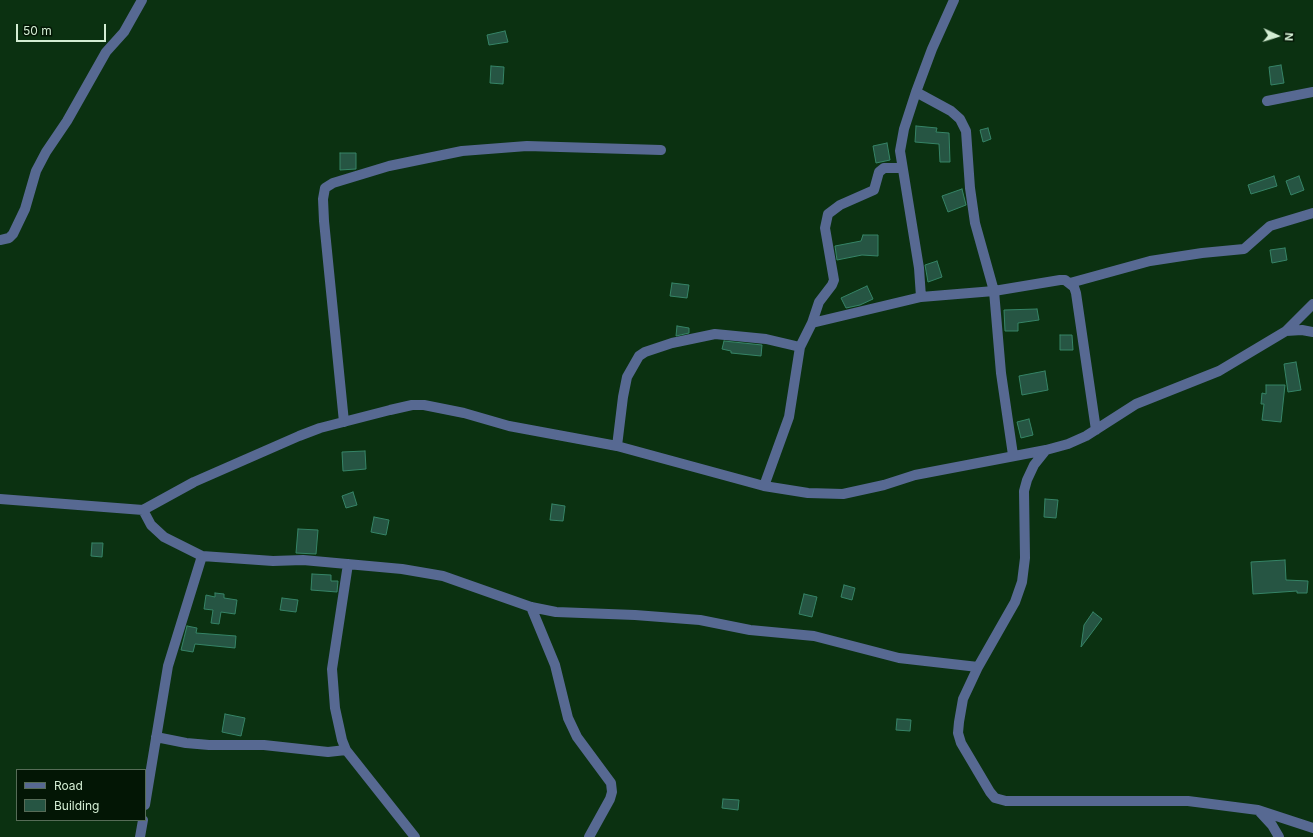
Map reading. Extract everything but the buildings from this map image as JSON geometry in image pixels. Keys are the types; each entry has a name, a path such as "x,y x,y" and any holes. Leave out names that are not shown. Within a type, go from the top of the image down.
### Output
{"street":[{"path":"0,240 9,238 13,234 24,209 36,171 46,152 67,121 106,52 124,32 142,0"},
{"path":"921,297 919,268 901,168 901,141 916,92 932,49 954,0"},
{"path":"916,92 951,111 960,118 966,131 970,188 975,223 994,291 1001,373 1013,456"},
{"path":"1267,101 1313,92"},
{"path":"344,422 325,228 323,199 326,188 333,183 390,166 462,151 527,146 661,150"},
{"path":"764,486 789,417 800,347 812,323 819,302 834,280 825,228 828,214 840,205 874,190 879,172 884,168 901,168"},
{"path":"812,323 921,297 994,291 1060,280 1070,283 1120,268 1150,261 1202,253 1244,250 1270,226 1313,213"},
{"path":"1070,283 1076,293 1096,430"},
{"path":"0,499 143,510 194,482 272,447 320,428 412,405 424,405 464,413 509,426 617,446 764,486 808,493 843,494 884,485 915,475 1046,450 1074,442 1096,430 1136,404 1219,370 1286,331 1313,304"},
{"path":"1286,331 1302,330 1313,332"},
{"path":"617,446 627,377 639,356 645,352 672,343 715,334 766,339 800,347"},
{"path":"1046,450 1034,465 1024,491 1025,558 1020,589 1015,602 978,667 963,699 958,733 960,743 995,798 1006,801 1188,801 1258,810 1313,828"},
{"path":"143,510 151,525 164,537 202,556 266,560 303,560 402,569 442,576 531,607 556,612 635,615 700,620 750,630 814,636 899,658 978,667"},
{"path":"146,799 168,666 202,556"},
{"path":"348,564 332,669 335,708 346,750 415,837"},
{"path":"531,607 555,665 568,718 574,731 611,783 612,792 610,799 589,837"},
{"path":"156,737 186,743 264,745 328,752 346,750"},
{"path":"1258,810 1272,825 1279,837"},
{"path":"140,837 142,821"}]}
